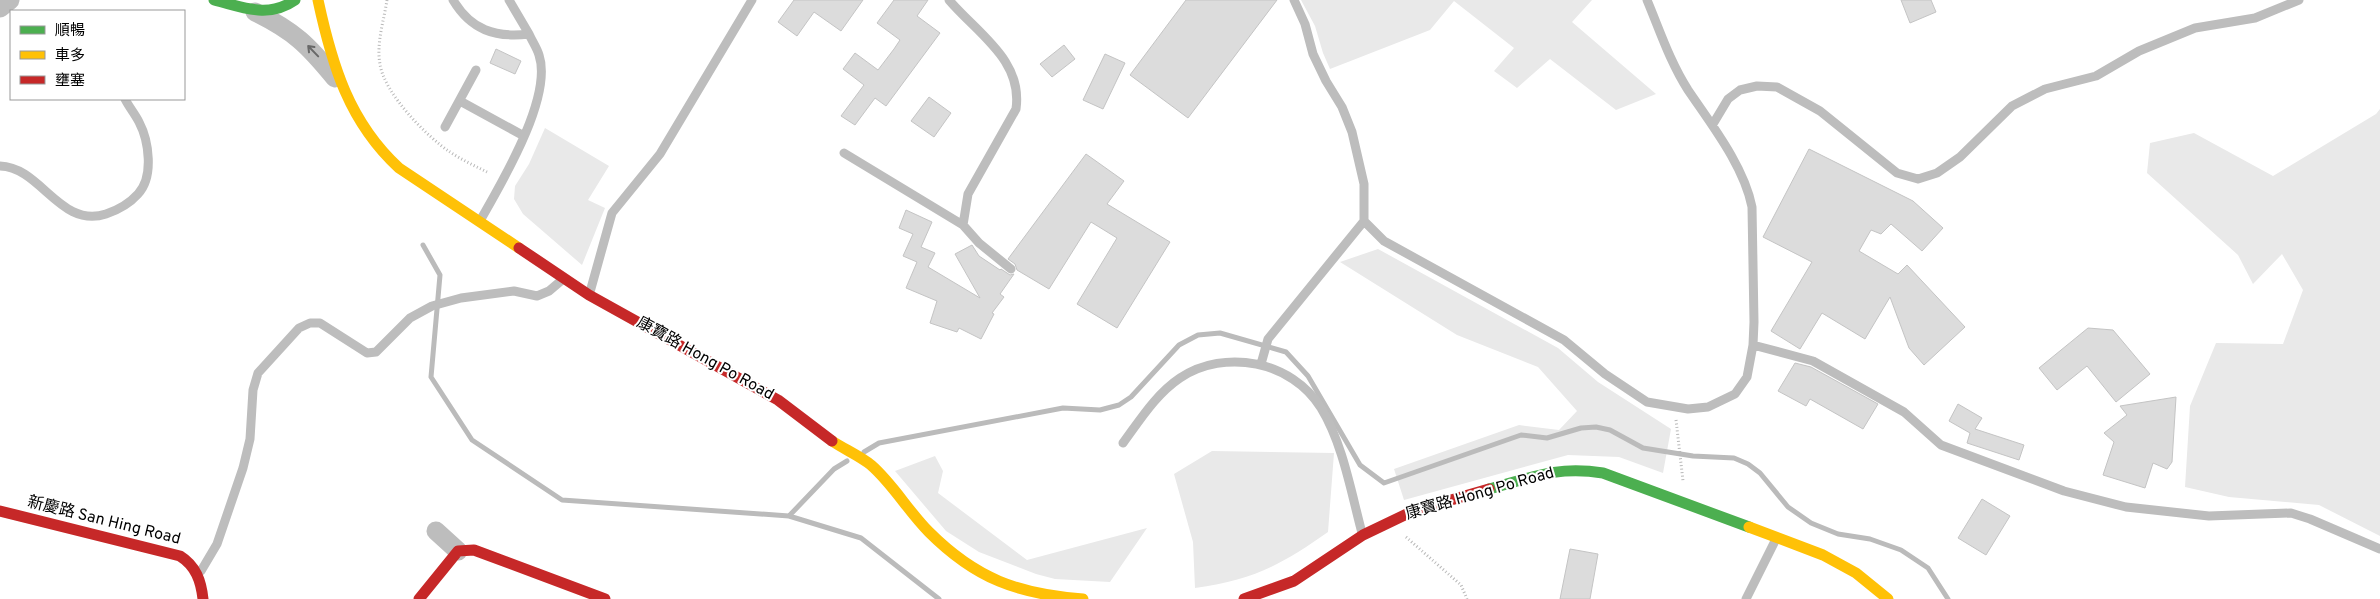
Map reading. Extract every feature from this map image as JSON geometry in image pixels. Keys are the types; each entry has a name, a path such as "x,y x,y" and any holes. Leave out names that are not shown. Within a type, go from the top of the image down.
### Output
{"street":[{"path":"0,8 9,0"},
{"path":"214,0 233,2 254,12 278,10 295,0"},
{"name":"康寶路 Hong Po Road","path":"318,0 344,89 363,131 384,157 589,295 778,400 827,438 871,464 929,532 970,567 1002,587 1046,596 1083,599"},
{"name":"康寶路 Hong Po Road","path":"254,12 285,27 303,42 344,89"},
{"name":"康寶路 Hong Po Road","path":"1244,599 1294,581 1363,535 1413,511 1534,475 1578,469 1612,476 1778,537 1838,563 1874,586 1888,599"},
{"name":"新慶路 San Hing Road","path":"0,512 172,553 191,563 202,586 203,599"},
{"path":"436,532 458,552"},
{"path":"420,599 458,552 474,550 605,599"}],"lane":[{"path":"453,0 468,20 487,31 507,37 529,34"},
{"path":"480,222 524,136 541,76 540,55 509,0"},
{"path":"589,295 612,213 660,154 752,0"},
{"path":"949,0 1008,63 1014,74 1018,98 1011,120 968,194 963,225"},
{"path":"1260,364 1268,339 1364,220 1364,184 1352,132 1342,107 1326,81 1314,54 1305,24 1294,0"},
{"path":"1364,220 1384,241 1564,340 1604,374 1647,402 1688,409 1708,408 1726,401 1735,394 1747,377 1753,345 1750,194 1713,124 1688,90 1671,60 1647,0"},
{"path":"1713,124 1728,99 1740,90 1757,86 1777,87 1820,111 1897,173 1918,179 1936,173 1960,157 2012,106 2045,89 2096,76 2139,51 2195,28 2255,18 2298,0"},
{"path":"445,127 476,70"},
{"path":"0,166 11,166 28,176 74,214 97,217 117,210 143,188 147,168 147,146 139,122 126,100"},
{"path":"460,101 524,136"},
{"path":"844,153 963,225 979,243 1011,269"},
{"path":"198,576 217,544 243,468 250,440 253,390 258,373 299,328 310,323 320,323 367,353 376,352 410,318 432,306 461,298 514,291 537,296 550,291 564,279"},
{"path":"1753,345 1813,360 1904,412 1941,445 2064,491 2126,507 2209,516 2291,513 2310,518 2380,549"},
{"path":"1123,443 1160,395 1181,377 1206,366 1233,361 1260,364 1278,370 1295,380 1320,407 1345,468 1363,535"},
{"path":"1746,599 1778,537"}],"path":[{"path":"387,0 379,57 382,72 388,86 420,126 444,147 487,172"},
{"path":"1676,415 1682,473"},
{"path":"1389,521 1461,586 1467,599"}],"shaded area":[{"path":"1301,0 1592,0 1572,22 1656,94 1616,110 1550,59 1517,88 1494,71 1514,48 1454,1 1430,30 1330,69 1315,26"},
{"path":"2380,109 2380,536 2319,505 2229,497 2185,487 2190,406 2216,343 2283,344 2303,290 2282,254 2253,284 2238,255 2147,173 2150,143 2194,133 2273,176 2376,114"},
{"path":"545,128 609,166 588,200 605,208 582,265 523,214 514,199 515,186 529,164"},
{"path":"1378,249 1558,348 1598,382 1671,429 1663,473 1619,457 1568,455 1404,500 1394,469 1519,425 1559,430 1577,411 1538,367 1457,335 1340,262"},
{"path":"1212,451 1334,453 1328,532 1296,554 1266,569 1234,581 1195,588 1193,542 1174,474"},
{"path":"935,456 943,471 938,493 1027,560 1147,528 1110,582 1055,579 1036,574 979,552 946,531 895,471"}],"building":[{"path":"794,0 863,0 841,31 814,12 797,36 778,22"},
{"path":"894,0 928,0 917,16 940,33 886,106 875,98 855,125 841,116 864,85 843,69 855,53 878,70 894,49 900,40 877,23"},
{"path":"1186,0 1277,0 1188,118 1130,75"},
{"path":"1901,0 1931,0 1936,12 1910,23"},
{"path":"1064,45 1075,59 1052,77 1040,64"},
{"path":"496,49 521,61 515,74 490,63"},
{"path":"1105,54 1125,63 1103,109 1083,100"},
{"path":"929,97 951,113 934,137 911,121"},
{"path":"1809,149 1913,201 1943,228 1922,251 1891,224 1881,234 1871,230 1859,251 1898,274 1907,265 1965,327 1924,365 1909,348 1890,297 1865,339 1822,313 1800,349 1771,331 1812,262 1763,237"},
{"path":"1086,154 1124,181 1107,204 1170,242 1117,328 1077,304 1117,238 1091,222 1049,289 1017,270 1015,264 1008,259"},
{"path":"906,210 932,222 921,247 935,253 928,267 980,298 955,254 972,245 979,256 1000,270 1010,275 1014,274 1000,294 1004,297 992,313 994,314 981,339 959,328 957,332 930,323 937,301 906,288 917,262 903,256 913,234 899,228"},
{"path":"2088,328 2113,330 2150,374 2116,402 2087,366 2057,390 2039,368"},
{"path":"1795,363 1811,367 1878,404 1863,429 1810,399 1806,406 1778,391"},
{"path":"2176,397 2172,462 2167,469 2153,463 2145,488 2103,475 2114,442 2104,433 2127,415 2120,406"},
{"path":"1958,404 1982,418 1975,429 2024,445 2019,460 1967,443 1970,433 1949,421"},
{"path":"1982,499 2010,516 1986,555 1958,538"},
{"path":"1570,549 1598,554 1590,599 1560,599"}],"waterway":[{"path":"423,245 440,275 431,377 472,440 562,500 789,516 834,469 847,461"},
{"path":"864,452 879,443 1063,408 1100,410 1119,405 1131,397 1179,345 1198,335 1220,333 1286,352 1308,376 1360,465 1384,483 1521,435 1547,438 1581,428 1596,427 1610,430 1643,448 1693,456 1734,458 1748,464 1760,473 1788,507 1811,523 1838,534 1870,539 1901,550 1928,568 1948,599"},
{"path":"789,516 861,538 939,599"}],"traffic: fast":[{"path":"214,0 255,10 275,9 295,0"},
{"path":"1489,489 1558,472 1587,471 1603,473 1749,527"}],"traffic: slow":[{"path":"318,0 323,24 345,91 355,112 382,150 399,168 519,248"},
{"path":"832,441 879,472 929,532 946,548 981,573 1018,588 1060,597 1083,599"},
{"path":"1749,527 1823,555 1856,573 1888,599"}],"traffic: jam":[{"path":"519,248 589,295 778,400 832,441"},
{"path":"1244,599 1294,581 1363,535 1413,511 1489,489"},
{"path":"0,511 180,556 190,564 197,574 203,599"},
{"path":"419,599 458,551 474,550 605,599"}]}
